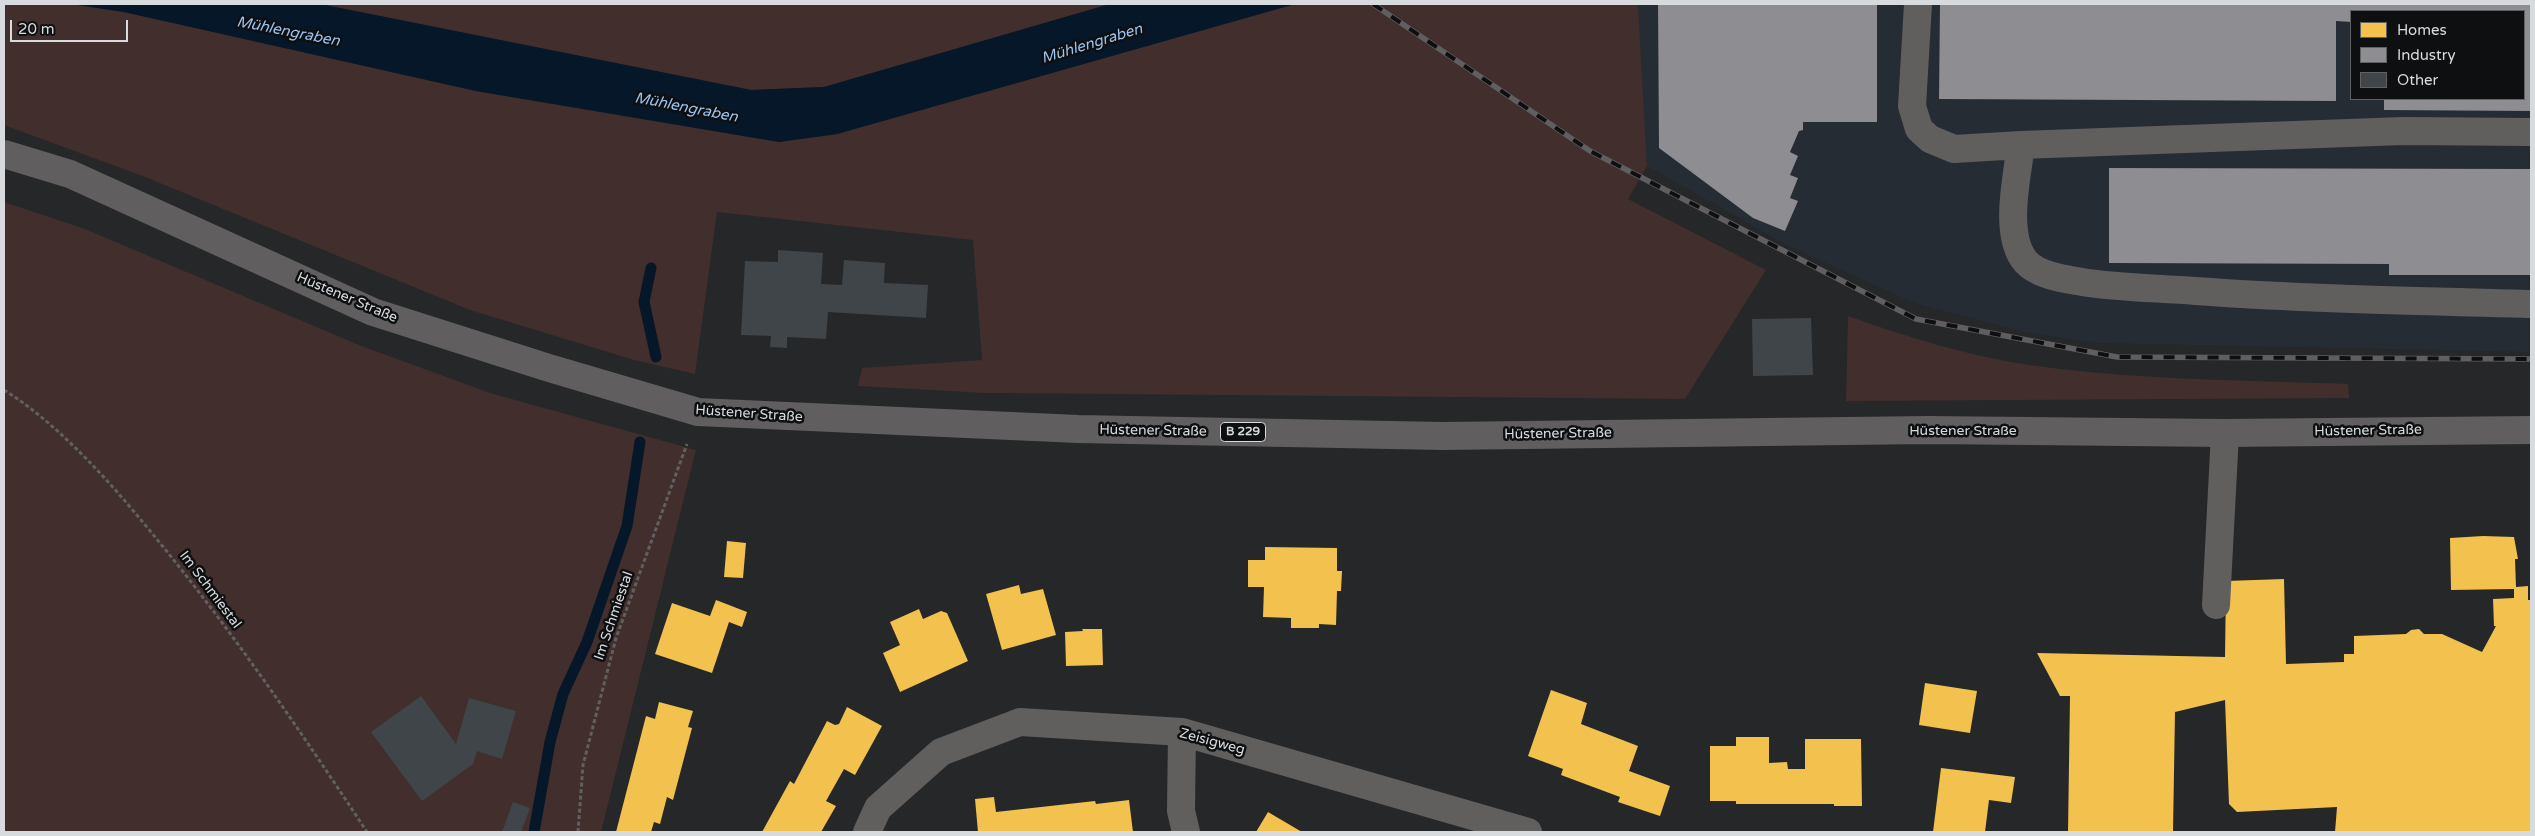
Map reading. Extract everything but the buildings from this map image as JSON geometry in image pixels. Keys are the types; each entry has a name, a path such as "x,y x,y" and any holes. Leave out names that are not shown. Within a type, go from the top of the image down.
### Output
{"main road":[{"name":"Hüstener Straße","path":"4,154 70,174 373,312 549,368 698,412 1078,429 1433,436 1928,430 2225,433 2531,430"}],"street":[{"path":"1918,4 1912,106 1919,129 1930,140 1954,149 2403,131 2531,132"},
{"path":"2021,145 2015,196 2013,231 2015,242 2025,262 2050,275 2083,282 2245,294 2531,304"},
{"path":"2216,605 2225,433"},
{"name":"Zeisigweg","path":"867,832 878,808 941,752 1020,722 1182,732 1528,832"},
{"path":"1182,732 1181,811 1186,832"}],"path":[{"name":"Im Schmiestal","path":"4,390 26,404 114,486 200,592 304,736 367,832"},
{"name":"Im Schmiestal","path":"578,832 584,765 616,638 698,412"}],"shaded area":[{"path":"4,4 71,4 124,12 476,91 779,142 837,134 1295,4 1638,4 1647,166 1628,199 1766,270 1685,399 985,393 858,386 862,368 982,360 973,240 717,212 695,374 634,360 470,310 145,177 4,125"},
{"path":"320,4 1110,4 824,87 751,90"},
{"path":"1638,4 2531,4 2531,352 2098,343 2028,333 1914,303 1788,246 1647,166"},
{"path":"4,202 85,229 359,345 490,393 696,450 601,832 4,832"},
{"path":"1848,316 1938,345 1984,357 2030,365 2149,377 2348,384 2349,398 1846,401"}],"water":[{"name":"Mühlengraben","path":"71,4 320,4 751,90 824,87 1110,4 1295,4 837,134 779,142 476,91 124,12"}],"waterway":[{"path":"651,268 644,302 656,357"},
{"path":"534,832 550,742 563,694 587,642 627,526 640,442"}],"railway":[{"path":"1373,4 1590,151 1916,319 2117,357 2531,359"}]}
